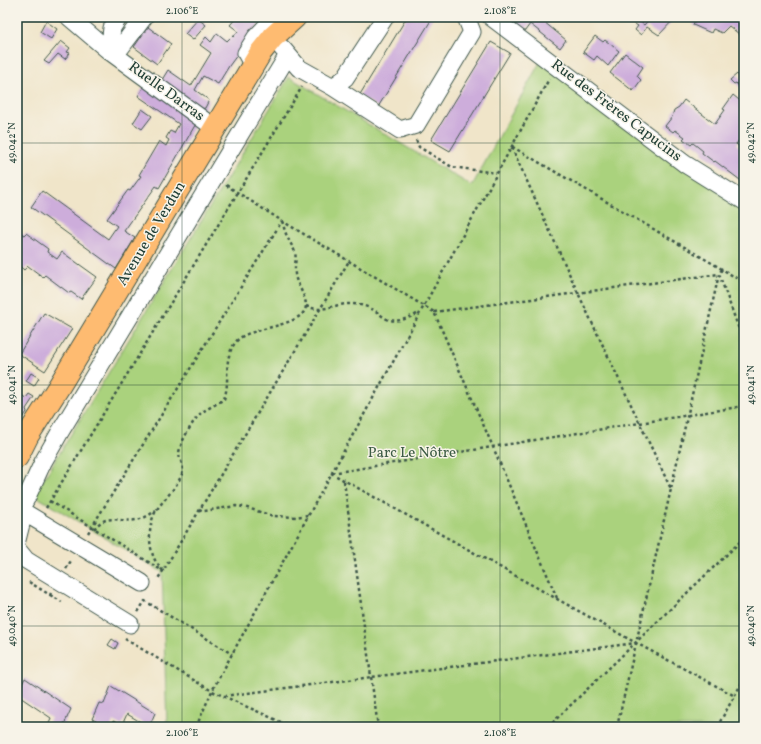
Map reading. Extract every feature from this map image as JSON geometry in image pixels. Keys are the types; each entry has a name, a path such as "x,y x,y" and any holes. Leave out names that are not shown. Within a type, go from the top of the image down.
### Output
{"main road":[{"name":"Avenue de Verdun","path":"17,457 28,435 216,129 274,27 295,17"}],"street":[{"name":"Ruelle Darras","path":"69,17 112,53 216,129"},
{"path":"112,53 112,28 119,17"},
{"path":"112,53 144,17"},
{"path":"333,87 345,78 385,17"},
{"path":"274,27 288,55 299,68 333,87 400,130 416,125 472,32 466,17"},
{"name":"Rue des Frères Capucins","path":"490,17 685,164 744,201"},
{"path":"17,540 25,512 26,499 43,462 288,55"},
{"path":"25,512 149,587"},
{"path":"17,550 26,560 130,624"}],"path":[{"path":"196,727 212,691 232,654 556,66"},
{"path":"25,512 50,501 310,74"},
{"path":"409,127 419,147 452,167 496,173"},
{"path":"511,146 744,282"},
{"path":"511,146 578,293 671,489"},
{"path":"214,176 282,221 434,312 557,598"},
{"path":"87,534 103,520 135,520 146,517 156,510 178,482 183,472 182,462 179,455 181,445 193,424 201,414 224,399 227,386 226,365 233,345 238,339 246,335 283,324 297,318 304,312 306,306 296,277 294,251 287,237 282,221"},
{"path":"93,528 282,221"},
{"path":"292,727 212,691 122,637 145,601 149,587 163,570 349,261"},
{"path":"617,727 719,274 722,269"},
{"path":"434,312 719,274"},
{"path":"719,274 744,343"},
{"path":"306,306 320,309 342,304 355,304 371,309 389,320 396,321 418,314"},
{"path":"331,473 744,406"},
{"path":"331,473 636,643 735,696"},
{"path":"344,480 378,727"},
{"path":"50,501 163,570"},
{"path":"200,509 204,511 236,506 273,516 296,517 309,514"},
{"path":"156,510 151,526 151,548 154,560 163,570"},
{"path":"548,727 744,538"},
{"path":"62,575 75,554"},
{"path":"25,579 50,595 54,588"},
{"path":"145,601 232,654"},
{"path":"224,696 636,643"},
{"path":"717,727 744,679"}],"green space":[{"name":"Parc Le Nôtre","path":"540,62 744,207 744,722 741,727 167,727 162,572 34,495 289,77 472,186"}],"building":[{"path":"237,17 245,17 244,18 246,20 249,17 265,17 229,66 218,84 203,76 195,90 209,100 205,108 197,110 160,83 168,70 191,86 211,53 200,45 206,37 211,42 217,33 227,41 232,36 233,37 238,31 230,25"},
{"path":"407,17 433,17 378,107 359,96"},
{"path":"519,17 538,17 566,40 560,48 530,24 522,35 511,27"},
{"path":"651,17 675,18 659,35 647,27 641,35 635,30 638,26 632,22 636,18 644,25"},
{"path":"696,17 724,17 728,19 729,17 734,17 741,21 744,17 744,38 729,26 722,33 713,29 711,33 693,25"},
{"path":"198,19 206,25 193,40 185,34"},
{"path":"46,21 57,29 51,39 40,32"},
{"path":"148,27 171,44 157,64 134,47"},
{"path":"595,36 603,42 605,40 619,51 608,66 597,56 594,60 583,52"},
{"path":"61,41 70,48 67,52 70,53 65,59 58,54 49,64 44,61"},
{"path":"491,42 510,53 450,151 431,140"},
{"path":"625,53 643,67 637,76 641,80 633,91 610,73"},
{"path":"737,74 744,82 744,92 736,83 734,84 730,80"},
{"path":"146,83 198,120 159,188 156,186 124,231 135,238 116,269 31,207 42,191 108,239 117,226 107,219 128,190 130,191 141,176 139,175 159,141 166,146 169,140 166,138 170,131 174,133 179,124 138,96"},
{"path":"733,95 744,104 741,110 744,112 744,134 736,144 744,150 744,183 702,153 703,151 693,143 691,145 683,139 685,137 675,130 673,132 665,126 672,117 674,110 679,107 684,100 715,124"},
{"path":"142,109 152,116 142,129 133,123"},
{"path":"17,231 24,235 26,233 48,249 47,252 57,259 62,252 97,277 81,299 71,292 69,293 45,275 43,277 28,266 24,270 17,264"},
{"path":"44,313 72,329 45,371 19,354"},
{"path":"31,373 39,378 34,386 26,381"},
{"path":"17,393 26,398 29,394 34,397 26,409 27,412 21,417 17,424"},
{"path":"112,639 118,643 115,649 108,645"},
{"path":"25,678 71,709 63,727 47,727 51,718 17,695"},
{"path":"111,686 155,713 149,727 127,714 122,725 113,721 111,727 94,727 96,721 92,719 99,703 104,704"}]}
